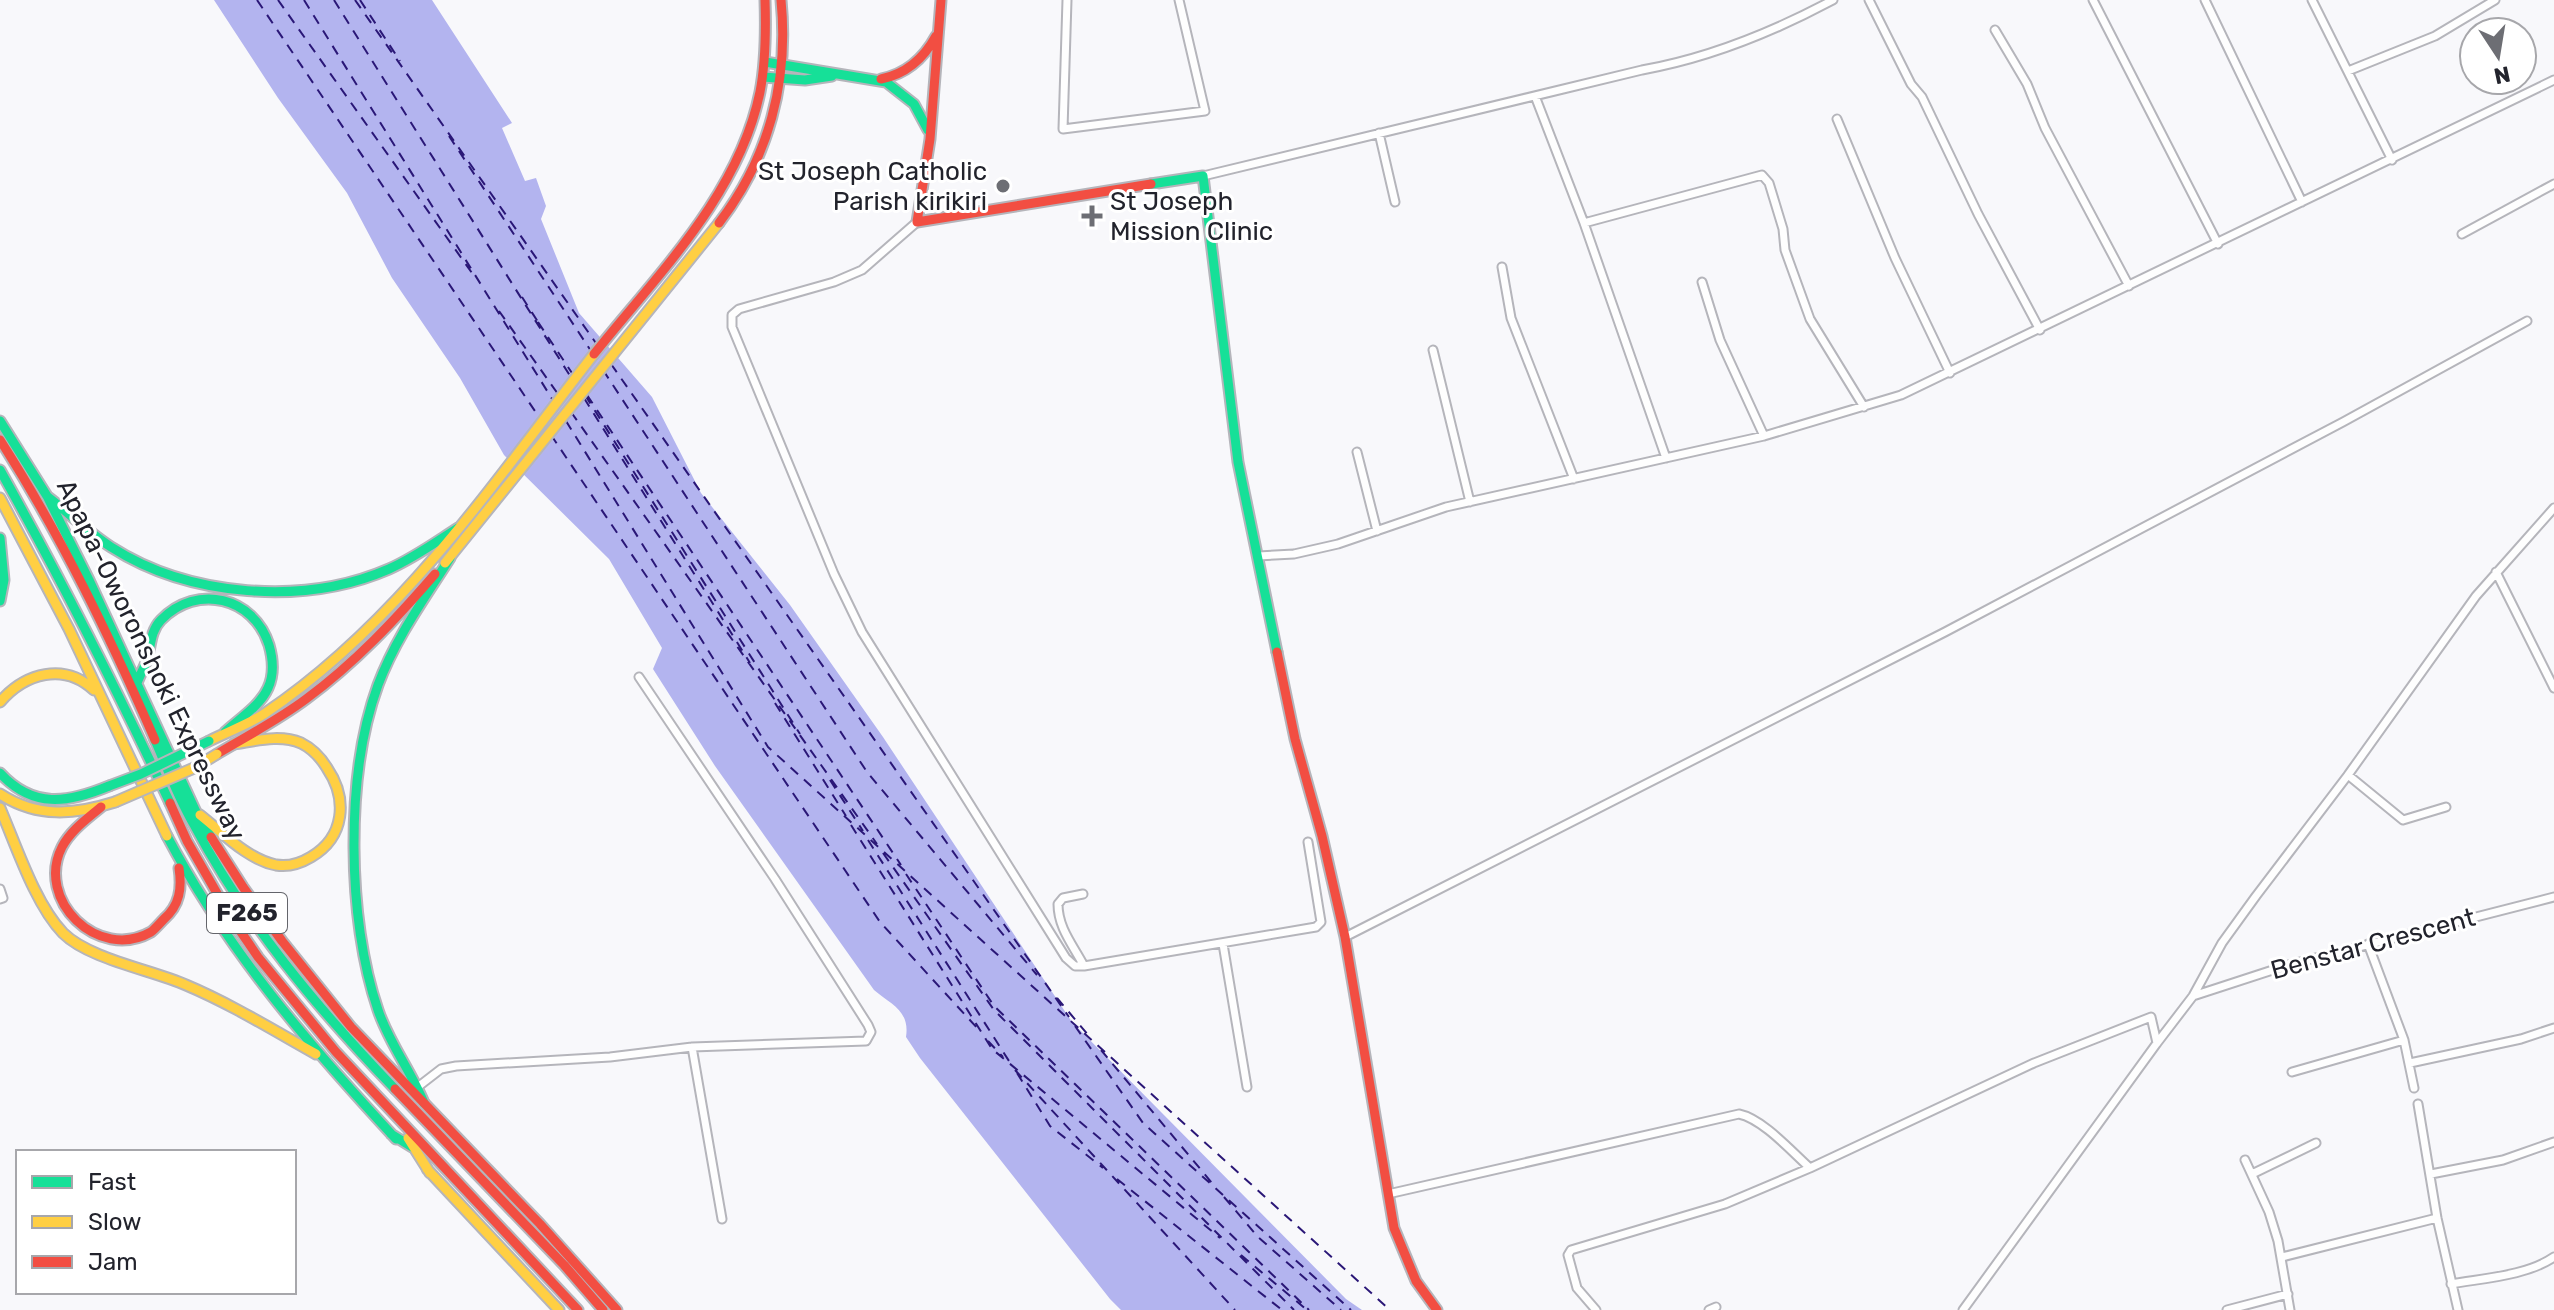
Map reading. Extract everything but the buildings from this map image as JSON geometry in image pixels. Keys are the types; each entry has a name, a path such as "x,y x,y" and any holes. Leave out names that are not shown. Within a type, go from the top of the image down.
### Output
{"main road":[{"path":"0,773 8,784 20,792 43,800 68,800 141,774 243,726 275,705 350,645 399,597 694,229 731,173 744,147 763,77 767,34 765,0"},
{"path":"0,794 19,806 49,813 84,812 194,768 286,713 348,663 396,618 476,527 738,198 755,167 769,131 782,64 784,36 781,0"},
{"path":"941,0 925,186 917,222 1203,176 1238,462 1295,739 1322,836 1345,937 1394,1228 1416,1281 1437,1310"},
{"path":"876,80 897,74 917,61 938,33"},
{"path":"765,62 807,67 892,85 914,104 930,136"},
{"path":"763,77 805,80 835,75"},
{"name":"Apapa-Oworonshoki Expressway","path":"0,421 47,496 104,610 196,812 243,887 303,969 378,1058 540,1224 617,1310"},
{"name":"Apapa-Oworonshoki Expressway","path":"0,440 34,495 103,628 197,833 253,923 340,1032 564,1265 603,1310"},
{"name":"Apapa-Oworonshoki Expressway","path":"0,470 27,516 125,707 187,841 230,916 258,957 312,1026 578,1310"},
{"path":"47,496 112,548 158,571 200,582 256,589 305,590 355,581 401,563 461,523"},
{"path":"0,498 51,591 177,858 232,945 318,1055 559,1310"},
{"path":"0,538 4,580 0,601"},
{"path":"425,1105 419,1086 393,1046 379,1016 368,979 356,904 354,840 359,762 379,684 410,621 450,558"},
{"path":"137,683 148,657 153,631 173,611 186,602 205,599 223,599 240,606 253,614 264,628 273,662 271,679 264,696 225,732"},
{"path":"0,702 14,685 41,674 54,673 88,683 101,699"},
{"path":"196,812 260,860 279,866 295,864 314,856 330,842 339,825 343,806 339,787 320,758 301,744 282,739 234,744"},
{"path":"101,807 81,824 59,854 56,870 60,901 78,925 95,935 115,941 150,932 163,922 179,898 182,883 177,858"},
{"path":"0,808 42,903 56,925 73,942 219,1000 318,1055"},
{"path":"399,1121 430,1173"},
{"path":"391,1134 436,1159"}],"street":[{"path":"1067,0 1063,129 1205,111 1179,0"},
{"path":"1203,176 1680,63 1799,18 1833,0"},
{"path":"1869,0 1911,84 1922,97 1978,214 2040,330"},
{"path":"2093,0 2218,244"},
{"path":"2205,0 2302,202"},
{"path":"2312,0 2392,160"},
{"path":"2348,71 2435,36 2495,0"},
{"path":"1995,30 2027,84 2045,128 2129,286"},
{"path":"1258,556 1294,554 1338,544 1446,507 1764,436 1901,395 2554,80"},
{"path":"1535,96 1584,223 1666,458"},
{"path":"1837,119 1895,258 1950,373"},
{"path":"1379,133 1395,202"},
{"path":"1584,223 1762,175 1769,183 1783,229 1785,250 1810,319 1864,407"},
{"path":"2462,234 2554,184"},
{"path":"917,222 862,270 834,282 739,309 732,315 732,327 834,574 862,632 1066,958 1075,966 1084,966 1316,927 1321,922 1308,842"},
{"path":"1502,267 1511,318 1574,479"},
{"path":"1702,282 1720,340 1764,436"},
{"path":"1345,937 1945,632 2527,321"},
{"path":"1433,350 1470,502"},
{"path":"1357,452 1377,531"},
{"path":"1963,1310 2193,996 2222,943 2348,775 2476,596 2554,508"},
{"path":"2496,572 2554,688"},
{"path":"419,1086 441,1069 456,1066 610,1057 692,1047 860,1043 866,1041 871,1032 775,879 639,677"},
{"path":"2348,775 2403,820 2446,807"},
{"path":"0,889 3,898 0,899"},
{"path":"1083,894 1063,898 1058,904 1058,913 1061,926 1084,966"},
{"name":"Benstar Crescent","path":"2193,996 2288,965 2554,897"},
{"path":"1223,944 1247,1087"},
{"path":"2368,944 2404,1040 2414,1088"},
{"path":"1596,1310 1577,1288 1568,1255 1571,1250 1725,1204 1810,1168 2034,1063 2151,1017 2157,1043"},
{"path":"2410,1063 2521,1039 2554,1028"},
{"path":"2292,1072 2404,1040"},
{"path":"692,1047 722,1219"},
{"path":"2418,1104 2437,1218 2458,1310"},
{"path":"1388,1194 1739,1114 1748,1115 1760,1123 1810,1168"},
{"path":"2431,1174 2503,1160 2554,1142"},
{"path":"2252,1174 2316,1143"},
{"path":"2245,1160 2269,1212 2282,1257 2290,1310"},
{"path":"2282,1257 2437,1218"},
{"path":"2451,1284 2532,1268 2554,1257"},
{"path":"2227,1310 2288,1294"}],"water":[{"path":"214,0 432,0 512,123 502,128 525,181 536,178 546,206 541,219 579,313 652,397 701,493 790,605 883,737 1072,1022 1346,1299 1362,1310 1121,1310 1110,1299 920,1058 906,1037 907,1028 902,1015 874,990 715,766 653,669 662,648 609,559 504,455 460,378 392,278 347,193 278,98"}],"ferry route":[{"path":"257,0 539,417"},
{"path":"278,0 472,273"},
{"path":"304,0 554,402"},
{"path":"334,0 572,379"},
{"path":"355,0 598,346"},
{"path":"360,0 400,61"},
{"path":"449,136 591,351"},
{"path":"522,297 538,322"},
{"path":"499,311 558,394"},
{"path":"538,322 574,376"},
{"path":"611,364 1069,1017"},
{"path":"603,370 867,772 1037,975"},
{"path":"585,395 800,734"},
{"path":"587,395 901,865"},
{"path":"584,398 750,663"},
{"path":"571,412 877,844"},
{"path":"566,421 768,747 1390,1310"},
{"path":"551,435 880,922 979,1030"},
{"path":"775,703 846,816"},
{"path":"830,780 863,831"},
{"path":"851,825 992,1049 1220,1238"},
{"path":"868,840 1009,1061"},
{"path":"883,853 994,1010 1294,1310"},
{"path":"906,874 994,1006 1309,1310"},
{"path":"1057,998 1089,1036"},
{"path":"1075,1026 1143,1123 1351,1310"},
{"path":"988,1041 1003,1057"},
{"path":"1101,1050 1212,1183"},
{"path":"1015,1070 1235,1310"},
{"path":"1017,1073 1050,1126 1103,1168"},
{"path":"1117,1179 1282,1310"},
{"path":"1224,1197 1258,1237 1341,1310"},
{"path":"1241,1255 1307,1310"}],"traffic: fast":[{"path":"765,62 886,82 914,104 928,130"},
{"path":"763,77 805,80 832,76"},
{"path":"1151,184 1203,176 1238,462 1277,652"},
{"path":"0,421 47,496 196,812 211,837"},
{"path":"0,470 88,635 170,803"},
{"path":"48,497 111,547 142,564 175,577 247,591 321,588 356,581 398,565 458,528"},
{"path":"0,538 4,580 0,601"},
{"path":"424,1103 383,1022 368,974 356,891 355,804 367,721 378,685 401,635 450,558"},
{"path":"137,683 155,629 175,608 207,599 238,606 262,629 269,645 272,672 268,688 260,701 225,732"},
{"path":"155,740 188,813 214,860 260,930 311,996 395,1089"},
{"path":"109,786 209,741"},
{"path":"0,773 25,793 52,799 79,796 109,786"},
{"path":"167,836 216,918 271,995 396,1139"},
{"path":"391,1134 412,1147"}],"traffic: slow":[{"path":"445,563 719,223"},
{"path":"209,741 264,714 313,678 402,594 482,500 594,354"},
{"path":"0,498 69,629 167,836"},
{"path":"0,702 21,684 45,675 70,676 94,690"},
{"path":"200,815 245,851 265,862 281,865 311,857 331,839 337,828 340,817 338,792 327,768 312,750 285,739 234,744"},
{"path":"115,802 194,768 217,754"},
{"path":"0,794 28,807 56,812 85,810 115,802"},
{"path":"0,808 27,874 44,906 53,921 74,942 104,957 203,992 316,1054"},
{"path":"408,1138 430,1173"},
{"path":"427,1169 559,1310"}],"traffic: jam":[{"path":"594,354 693,232 734,165 760,92 765,46 765,0"},
{"path":"719,223 751,172 772,118 782,60 781,0"},
{"path":"941,0 930,139 917,222 1151,184"},
{"path":"881,79 913,64 936,36"},
{"path":"0,440 44,512 84,587 155,740"},
{"path":"217,754 284,714 341,671 435,574"},
{"path":"1277,652 1295,739 1322,836 1345,937 1394,1228 1416,1281 1437,1310"},
{"path":"170,803 187,841 230,916 258,957 336,1052 578,1310"},
{"path":"101,807 66,841 56,867 57,887 64,905 76,921 92,932 111,939 131,939 151,932 177,902 179,868"},
{"path":"211,837 282,941 351,1027 540,1224 617,1310"},
{"path":"395,1089 564,1265 603,1310"}],"place":[{"name":"St Joseph Catholic Parish kirikiri","path":"1003,186"},
{"name":"St Joseph Mission Clinic","path":"1092,216"}]}
